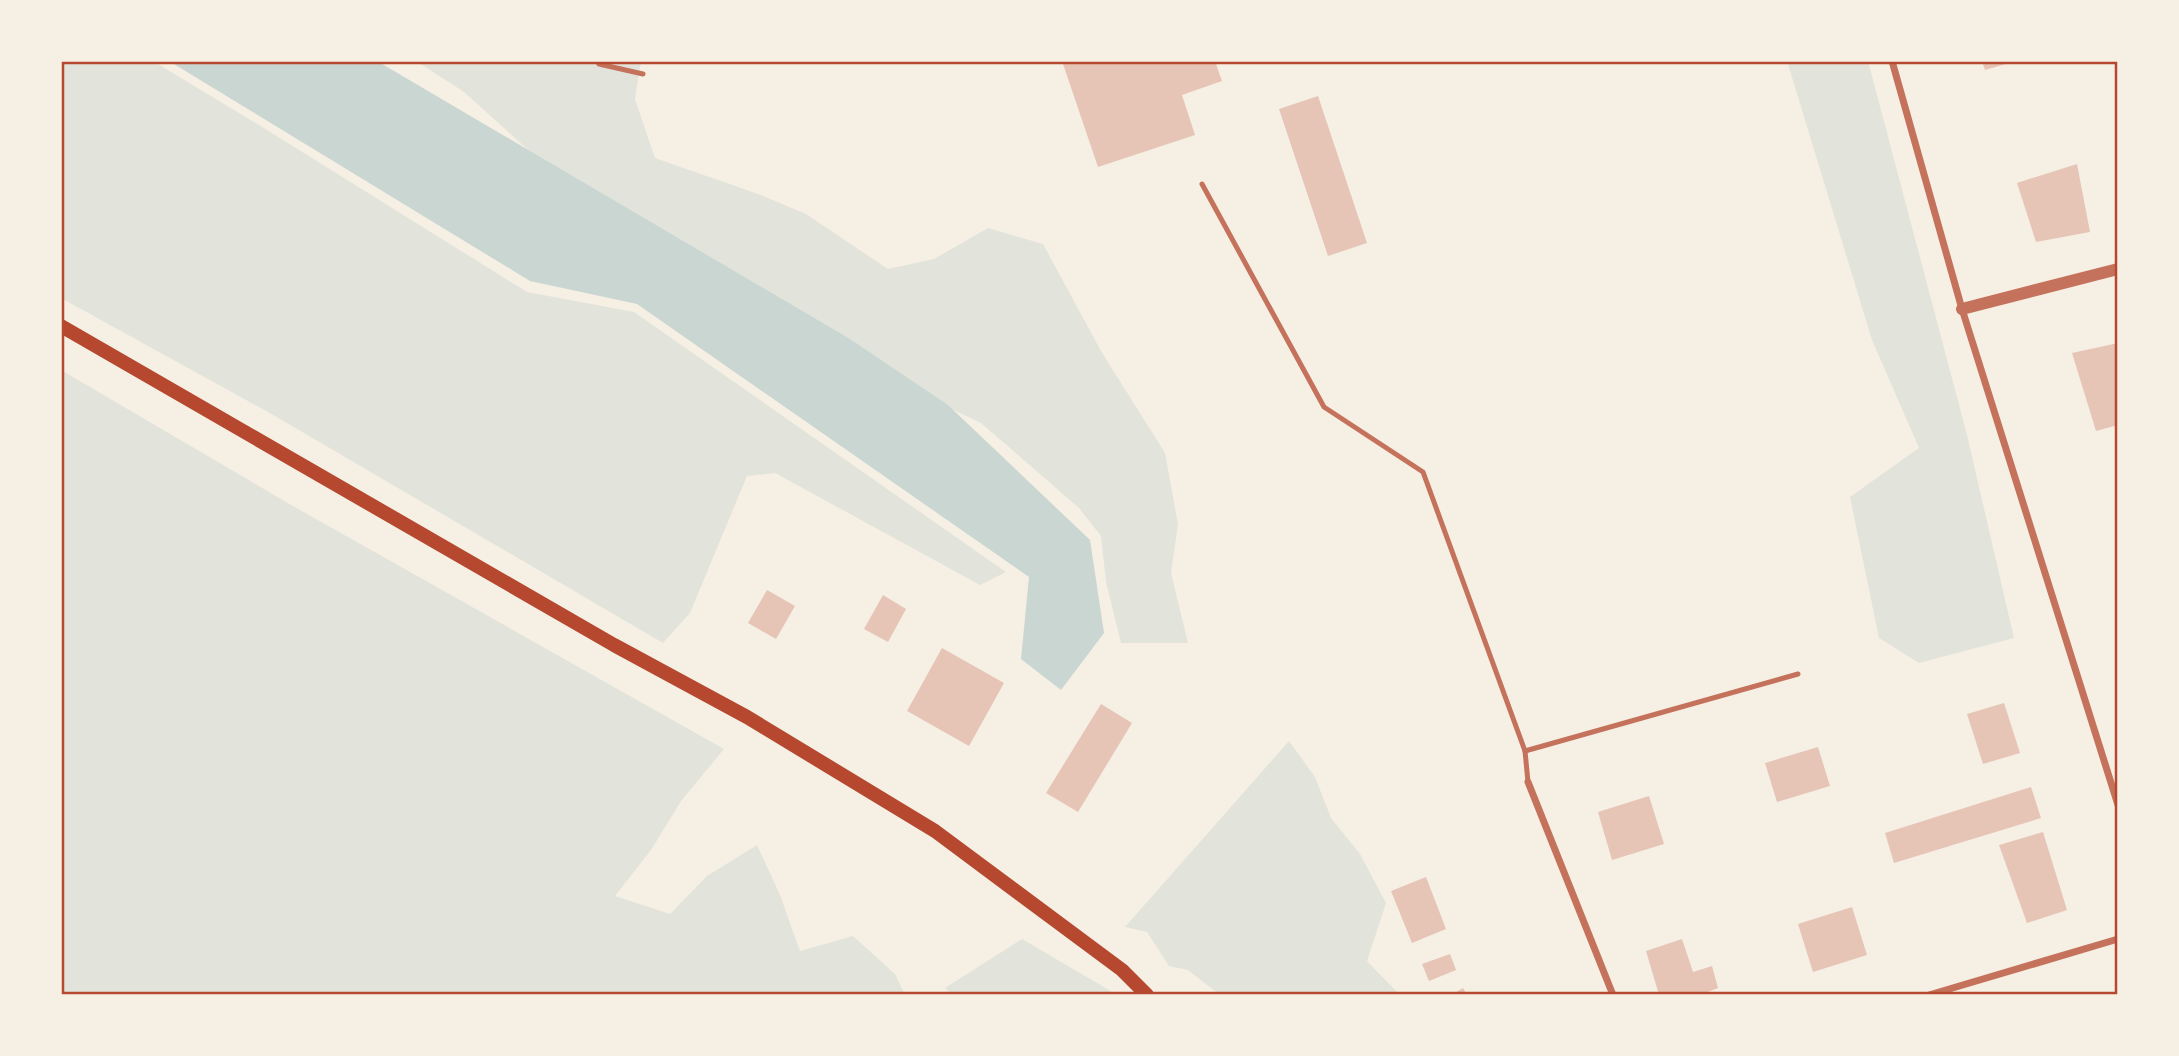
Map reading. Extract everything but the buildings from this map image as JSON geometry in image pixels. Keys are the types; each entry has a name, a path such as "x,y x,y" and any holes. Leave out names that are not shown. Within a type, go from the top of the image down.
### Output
{"main road":[{"path":"61,326 614,645 747,717 935,831 1122,970 1147,995"}],"street":[{"path":"1892,61 1962,309 2118,805"},
{"path":"1962,309 2118,269"},
{"path":"1528,782 1614,995"},
{"path":"1929,995 2118,939"}],"lane":[{"path":"597,61 599,64 643,74"},
{"path":"1202,184 1324,407 1423,472 1525,751 1528,782"},
{"path":"1525,751 1798,674"}],"shaded area":[{"path":"61,61 153,61 527,292 634,312 1006,572 980,585 775,473 747,476 690,613 663,643 268,412 61,298"},
{"path":"169,61 377,61 850,339 948,405 1090,540 1104,633 1061,690 1021,659 1029,577 637,304 530,281"},
{"path":"416,61 641,61 635,99 655,158 761,195 806,214 888,269 934,259 988,228 1043,244 1101,351 1165,453 1178,524 1171,573 1188,643 1121,643 1106,582 1101,536 1079,508 981,423 874,372 595,210 464,92"},
{"path":"1787,61 1868,61 1967,435 2014,638 1919,663 1879,638 1850,497 1919,448 1872,340"},
{"path":"61,370 293,506 724,749 681,801 651,850 615,896 670,914 707,876 757,845 780,895 800,951 853,936 895,974 905,995 61,995"},
{"path":"1289,741 1315,777 1331,818 1360,854 1386,903 1367,961 1400,995 1220,995 1188,970 1169,966 1147,932 1125,927"},
{"path":"1022,939 1115,995 952,995 945,988"}]}
